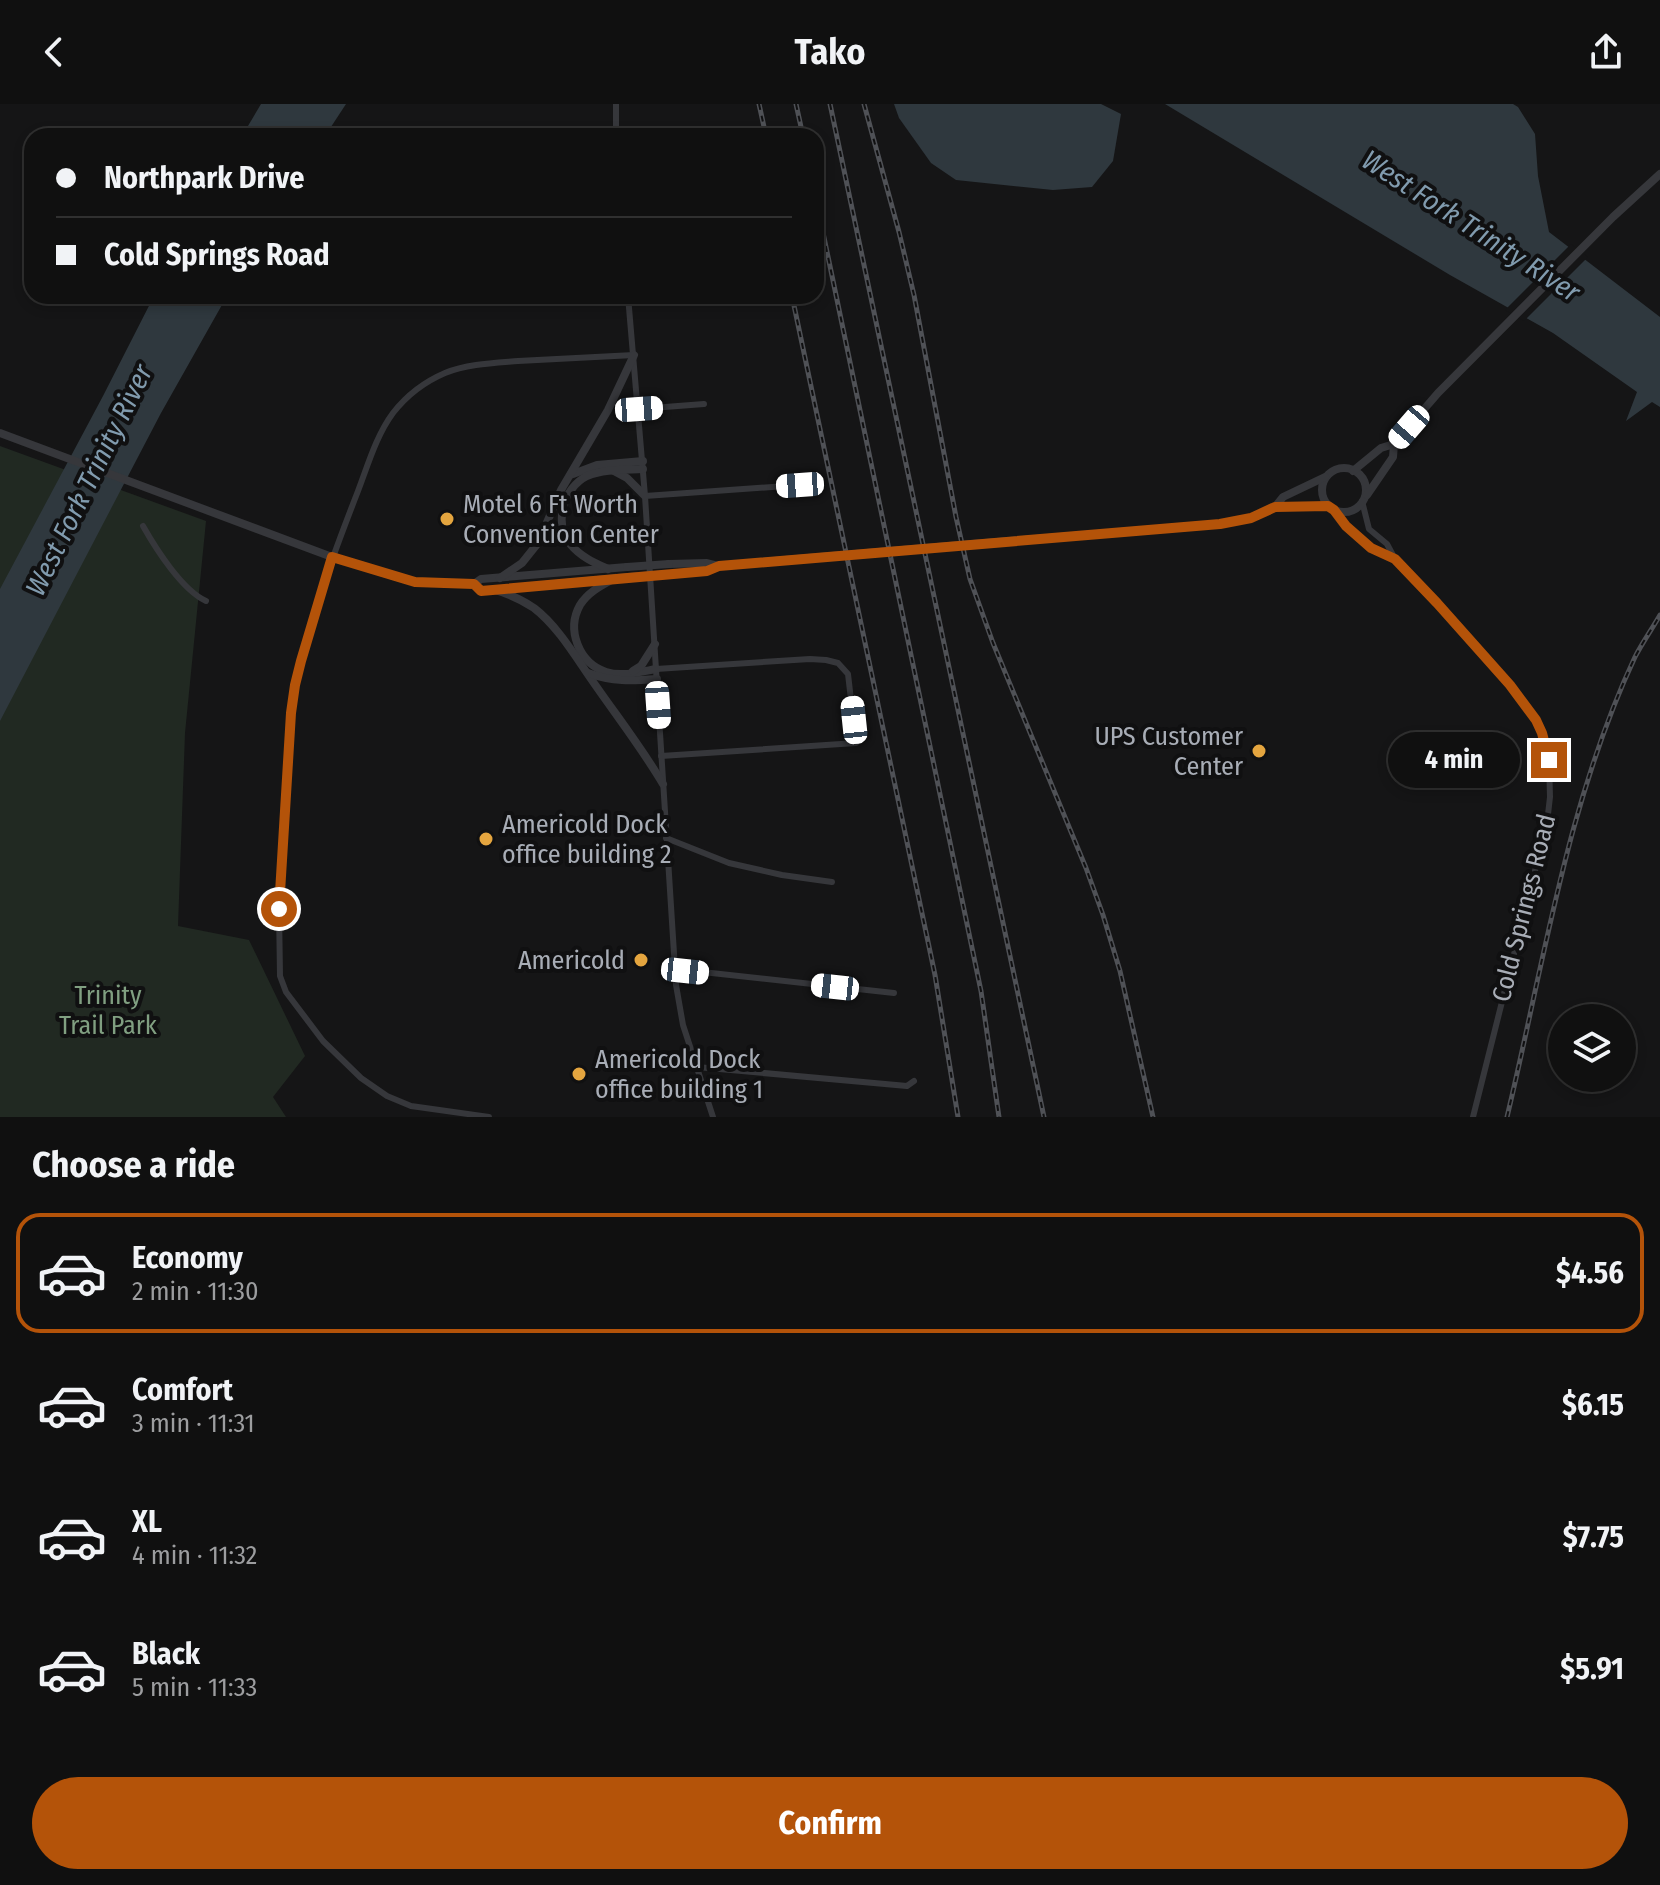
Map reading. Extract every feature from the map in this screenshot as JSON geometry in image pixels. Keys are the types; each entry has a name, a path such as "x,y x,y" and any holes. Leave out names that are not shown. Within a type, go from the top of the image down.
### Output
{"street":[{"path":"616,104 616,128"},
{"path":"1353,471 1381,448 1394,444 1452,378 1660,174"},
{"path":"629,304 643,465 675,969 681,1015 713,1117"},
{"path":"499,579 522,563 538,543 561,490 608,410 634,355"},
{"path":"489,1117 411,1106 387,1096 361,1078 323,1041 286,992 280,976 279,909 295,685 332,557 380,435 393,414 420,385 464,367 634,355"},
{"path":"639,409 704,404"},
{"path":"0,433 332,557 415,582 474,584 481,579 609,569 627,572 670,569 707,571 719,566 1220,524 1251,518 1275,507 1331,508 1348,512 1363,500 1393,457 1394,444"},
{"path":"571,474 597,465 643,465"},
{"path":"609,569 590,560 570,544 562,517 567,496 578,482 591,474 643,465"},
{"path":"1275,507 1283,497 1343,468 1362,477 1365,484 1363,500"},
{"path":"613,471 627,478 645,496 800,485"},
{"path":"1327,476 1322,493 1331,508"},
{"name":"Cold Springs Road","path":"1363,500 1369,529 1387,544 1395,559 1510,685 1536,720 1549,760 1547,823 1473,1117"},
{"name":"Cold Springs Road","path":"1331,508 1371,548 1395,559"},
{"path":"143,526 158,552 196,595 206,601"},
{"path":"627,572 592,592 580,605 575,620 578,647 596,667 616,674 656,674"},
{"path":"474,584 481,591 615,578"},
{"path":"495,590 517,598 546,619 645,753 663,784"},
{"path":"630,673 641,666 655,644"},
{"path":"587,673 622,682 656,674 810,659 838,663 848,674 856,743 661,756"},
{"path":"666,838 729,863 832,882"},
{"path":"675,969 894,993"},
{"path":"697,1067 907,1086 914,1081"}],"green space":[{"name":"Trinity Trail Park","path":"0,446 206,521 185,733 178,926 249,940 305,1056 273,1097 286,1117 0,1117"}],"water":[{"path":"261,104 346,104 330,128 247,128"},
{"path":"894,104 1101,104 1121,114 1113,161 1092,187 1053,190 956,180 931,163 899,118"},
{"name":"West Fork Trinity River","path":"1165,104 1513,104 1518,107 1535,134 1538,176 1549,232 1660,317 1660,407 1652,402 1626,421 1637,392 1553,333 1450,275"},
{"name":"West Fork Trinity River","path":"150,304 222,304 161,413 0,721 0,589"}],"pier":[{"path":"1571,244 1588,257 1524,321 1505,310"}],"railway":[{"path":"759,104 764,128"},
{"path":"796,104 801,128"},
{"path":"830,104 1044,1117"},
{"path":"864,104 914,295 970,579 1103,915 1120,971 1153,1117"},
{"path":"824,237 981,991 999,1117"},
{"path":"794,304 935,975 958,1117"},
{"path":"1507,1117 1574,826 1611,712 1635,657 1660,615"}],"place":[{"name":"Motel 6 Ft Worth Convention Center","path":"447,519"},
{"name":"UPS Customer Center","path":"1259,751"},
{"name":"Americold Dock office building 2","path":"486,839"},
{"name":"Americold","path":"641,960"},
{"name":"Americold Dock office building 1","path":"579,1074"}],"route":[{"path":"279,909 295,685 332,557 415,582 474,584 481,591 707,571 719,566 1220,524 1251,518 1275,507 1328,506 1371,548 1395,559 1510,685 1536,720 1549,760"}]}
